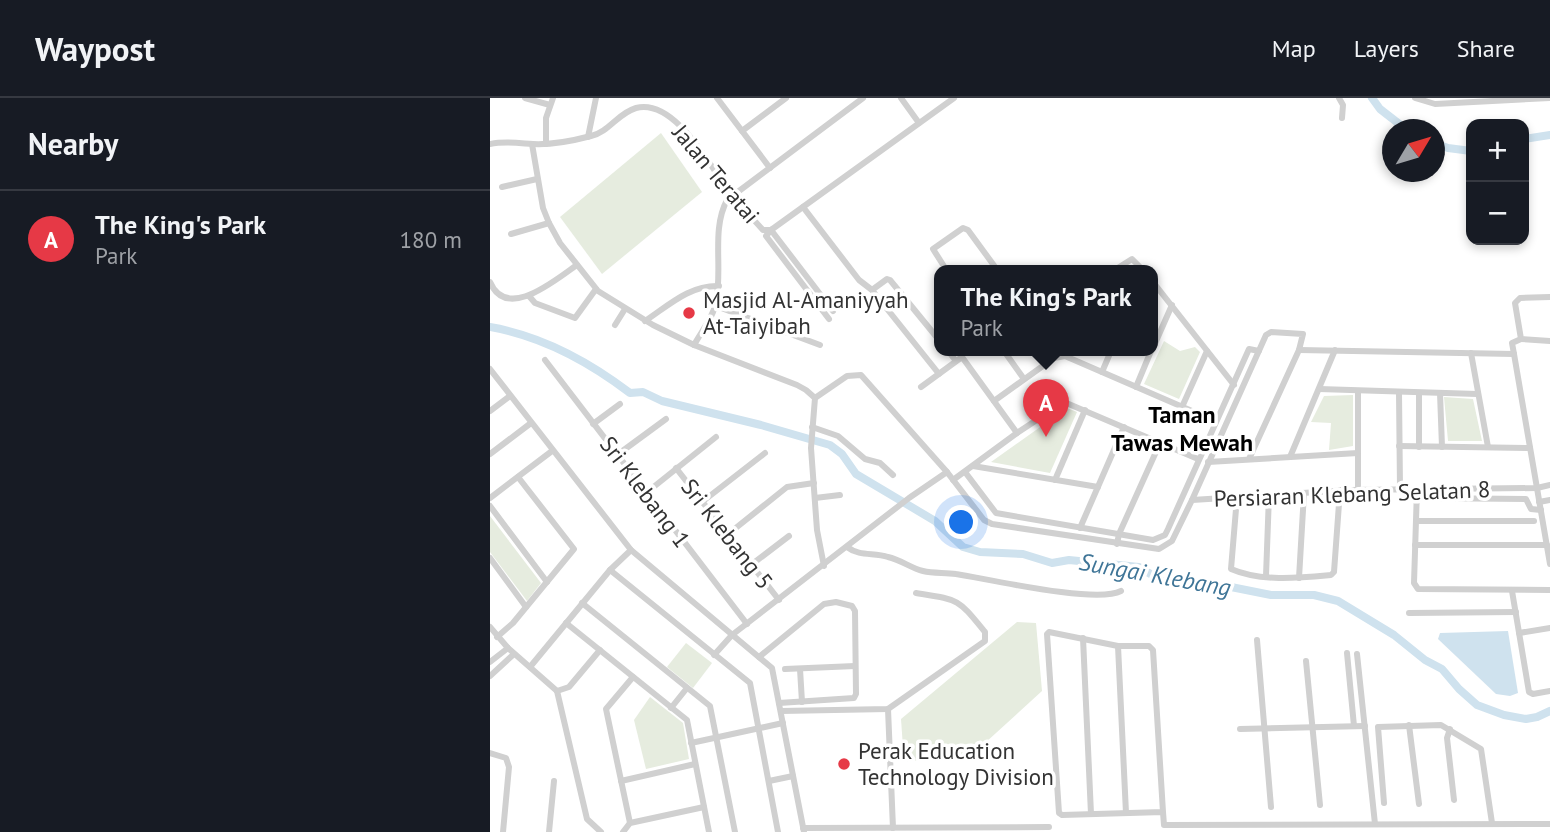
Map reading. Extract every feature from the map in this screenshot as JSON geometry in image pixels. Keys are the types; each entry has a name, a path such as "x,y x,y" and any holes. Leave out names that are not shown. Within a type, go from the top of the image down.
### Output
{"street":[{"path":"525,98 552,102 545,121 546,144"},
{"path":"588,137 596,98"},
{"path":"716,98 769,168"},
{"path":"741,131 786,98"},
{"path":"694,345 716,306 719,286 719,225 723,208 732,195 863,98"},
{"path":"901,98 919,122"},
{"name":"Jalan Teratai","path":"490,144 508,141 546,144 588,137 604,132 623,115 637,108 659,111 680,126 696,143 732,195 763,230 771,230 954,98"},
{"path":"1339,98 1343,105 1342,118"},
{"path":"1415,98 1435,104 1451,101 1549,98"},
{"path":"532,144 543,208 549,223 560,243 597,290 645,321 694,345 797,385 814,398 811,448 818,539 824,566"},
{"path":"502,187 537,179"},
{"path":"803,207 858,279 872,290 939,374"},
{"path":"511,234 549,223"},
{"path":"943,265 933,249 963,228 968,230 994,265"},
{"path":"830,319 766,236 771,230 834,311"},
{"path":"1122,265 1132,259 1138,265"},
{"path":"490,282 494,290 502,296 529,296 577,265"},
{"path":"872,290 887,279 890,280 934,334"},
{"path":"645,321 691,290 719,286"},
{"path":"1158,288 1240,391"},
{"path":"529,296 533,302 575,318 597,290"},
{"path":"580,325 580,319 597,290"},
{"path":"1521,340 1517,300 1550,298"},
{"path":"1158,336 1172,305"},
{"path":"716,306 820,345"},
{"path":"615,325 625,309"},
{"path":"1192,500 1240,391 1270,332 1303,334 1299,350 1249,459"},
{"path":"1547,340 1521,340 1512,343 1550,564"},
{"path":"965,472 996,513 1153,540 1165,535 1250,349 1259,351"},
{"path":"1299,350 1514,354"},
{"path":"1290,457 1335,350"},
{"path":"1182,407 1207,351"},
{"path":"1471,353 1488,447"},
{"path":"955,356 994,401 1017,433"},
{"path":"1008,356 1024,379"},
{"path":"994,401 1050,356"},
{"path":"1065,356 1215,421"},
{"path":"1101,372 1109,356"},
{"path":"1136,387 1149,356"},
{"path":"921,387 959,359"},
{"name":"Sri Klebang 1","path":"545,360 747,624"},
{"path":"490,369 631,550 773,670 804,831 1049,827"},
{"name":"Persiaran Klebang Selatan 8","path":"814,398 847,376 861,375 947,472 981,516 992,524 1118,544 1163,548 1172,541 1192,500 1358,489 1537,488 1550,485"},
{"path":"1319,389 1477,394"},
{"path":"1358,391 1358,489"},
{"path":"1399,393 1400,489"},
{"path":"1419,393 1419,447"},
{"path":"1440,393 1442,447"},
{"path":"490,411 510,396"},
{"path":"953,480 1064,402 1198,459"},
{"path":"593,424 620,404"},
{"path":"1055,480 1085,410"},
{"path":"617,455 666,419"},
{"path":"490,454 531,423"},
{"path":"1080,528 1125,427"},
{"path":"812,430 838,436 866,459 880,463 893,475"},
{"path":"646,493 716,437"},
{"path":"1118,544 1119,534 1160,443"},
{"path":"1399,446 1530,448"},
{"path":"490,498 552,451"},
{"path":"702,502 765,453"},
{"path":"1209,462 1357,453"},
{"path":"973,466 1098,487"},
{"name":"Sri Klebang 5","path":"676,468 779,600"},
{"path":"714,655 732,635 909,498 947,472"},
{"path":"497,637 574,549 518,477"},
{"path":"727,534 787,487 814,483"},
{"path":"1417,489 1414,583 1418,589 1550,590"},
{"path":"1237,497 1231,569 1266,576 1299,578 1331,575 1334,572 1340,490"},
{"path":"1299,578 1304,493"},
{"path":"815,498 840,495"},
{"path":"1266,576 1269,495"},
{"path":"1417,498 1526,499 1532,510 1550,500"},
{"path":"490,506 547,582"},
{"path":"1416,521 1534,521"},
{"path":"751,565 789,536"},
{"path":"1415,545 1547,545"},
{"path":"847,547 861,554 888,556 925,572 953,573 999,583 1088,594 1109,596 1121,591"},
{"path":"530,667 610,570 631,550"},
{"path":"490,558 526,607"},
{"path":"610,570 750,683 778,832"},
{"path":"1512,591 1530,692 1533,694 1550,691"},
{"path":"781,711 888,709 985,641 985,632 955,599 916,593"},
{"path":"759,657 824,604 836,602 852,606 855,611 854,698 779,703"},
{"path":"582,603 710,706 735,832"},
{"path":"1409,612 1516,612"},
{"path":"566,623 687,720 709,832"},
{"path":"490,627 508,649 557,691 587,819 601,832"},
{"path":"1519,633 1550,628"},
{"path":"1163,812 1062,815 1058,810 1049,632 1118,646 1151,647 1165,826 1376,824 1407,828 1492,823 1550,824"},
{"path":"1083,638 1091,814"},
{"path":"1258,640 1271,807"},
{"path":"1118,646 1126,813"},
{"path":"490,662 508,649"},
{"path":"557,691 569,687 600,650"},
{"path":"1347,653 1354,726"},
{"path":"490,676 514,654"},
{"path":"1357,654 1376,824"},
{"path":"1306,661 1320,804"},
{"path":"785,669 855,666"},
{"path":"800,669 802,702"},
{"path":"630,823 606,709 634,677"},
{"path":"671,708 687,688"},
{"path":"888,709 893,828"},
{"path":"691,743 783,723"},
{"path":"1409,724 1419,804"},
{"path":"1384,803 1377,727 1440,724 1482,750 1492,823"},
{"path":"1240,729 1365,726"},
{"path":"1450,729 1447,738 1454,800"},
{"path":"490,753 506,758 509,766 503,832"},
{"path":"621,781 695,764"},
{"path":"769,781 793,776"},
{"path":"549,832 554,781"},
{"path":"623,832 630,823 704,807"}],"shaded area":[{"path":"661,133 702,192 602,274 560,217"},
{"path":"1164,341 1180,351 1195,347 1200,352 1179,399 1144,384"},
{"path":"1353,395 1353,446 1329,450 1331,423 1311,422 1324,396"},
{"path":"1444,397 1473,399 1482,441 1448,441"},
{"path":"1067,408 1077,412 1050,473 991,462"},
{"path":"490,516 541,583 527,601 490,552"},
{"path":"1017,622 1036,623 1042,691 974,753 904,762 901,719"},
{"path":"686,643 712,663 693,688 667,667"},
{"path":"650,697 683,723 689,759 646,769 634,720"}],"water":[{"path":"1508,631 1518,693 1510,696 1496,694 1438,639 1440,633"}],"waterway":[{"path":"1372,98 1393,119"},
{"path":"1529,138 1550,135"},
{"path":"1445,147 1466,150"},
{"name":"Sungai Klebang","path":"490,327 528,337 564,351 598,370 630,393 643,392 662,401 830,445 842,454 856,474 935,521 963,547 980,552 1023,554 1052,563 1069,560 1139,567 1162,581 1178,584 1231,587 1271,595 1314,595 1338,601 1394,635 1425,660 1442,669 1477,705 1504,715 1526,719 1550,711"}],"place":[{"name":"Masjid Al-Amaniyyah At-Taiyibah","path":"689,313"},
{"name":"The King's Park","path":"1046,437"},
{"name":"Perak Education Technology Division","path":"844,764"}],"district":[{"name":"Taman Tawas Mewah","path":"1182,429"}]}
